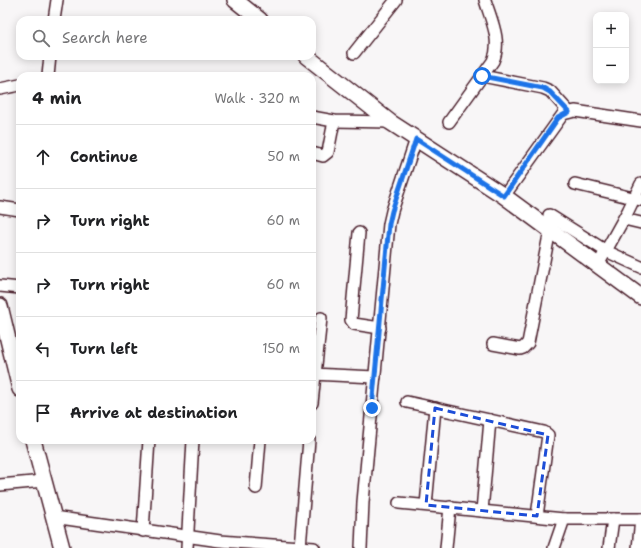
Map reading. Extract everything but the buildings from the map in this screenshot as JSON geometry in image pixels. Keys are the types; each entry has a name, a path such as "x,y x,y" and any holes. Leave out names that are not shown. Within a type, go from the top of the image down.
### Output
{"main road":[{"path":"235,0 255,16"},
{"path":"311,60 390,122 504,196 550,223 598,265 641,297"},
{"path":"0,306 16,368"},
{"path":"34,444 62,548"}],"street":[{"path":"55,16 57,0"},
{"path":"354,53 396,0"},
{"path":"449,122 482,76 497,52 498,42 485,0"},
{"path":"48,72 50,60"},
{"path":"482,76 543,88 550,92 569,112"},
{"path":"0,89 16,86"},
{"path":"504,196 558,118 569,112 641,121"},
{"path":"316,118 334,121 390,122"},
{"path":"316,154 323,156 328,152 334,121"},
{"path":"361,548 363,502 392,211 416,139"},
{"path":"575,184 638,200"},
{"path":"598,265 624,219 638,200 641,184"},
{"path":"0,207 16,209"},
{"path":"624,219 641,223"},
{"path":"493,344 520,349 523,348 528,342 550,223 641,267"},
{"path":"359,233 352,323 380,328"},
{"path":"0,286 16,288"},
{"path":"316,353 321,318"},
{"path":"316,374 375,377"},
{"path":"407,402 490,420 548,435 536,516"},
{"path":"426,505 435,408"},
{"path":"482,511 490,420"},
{"path":"143,531 148,444"},
{"path":"187,548 193,444"},
{"path":"256,488 260,444"},
{"path":"300,547 309,444"},
{"path":"0,485 44,481"},
{"path":"399,503 564,518 641,519 638,548"},
{"path":"446,548 450,508"},
{"path":"53,517 143,531 188,536 220,544 314,548"},
{"path":"554,548 564,518"},
{"path":"609,548 613,519"}],"highlighted area":[{"path":"435,408 548,435 537,516 426,505"}],"route":[{"path":"372,408 389,224 416,139 504,196 558,118 569,112 550,92 543,88 482,76"}]}
